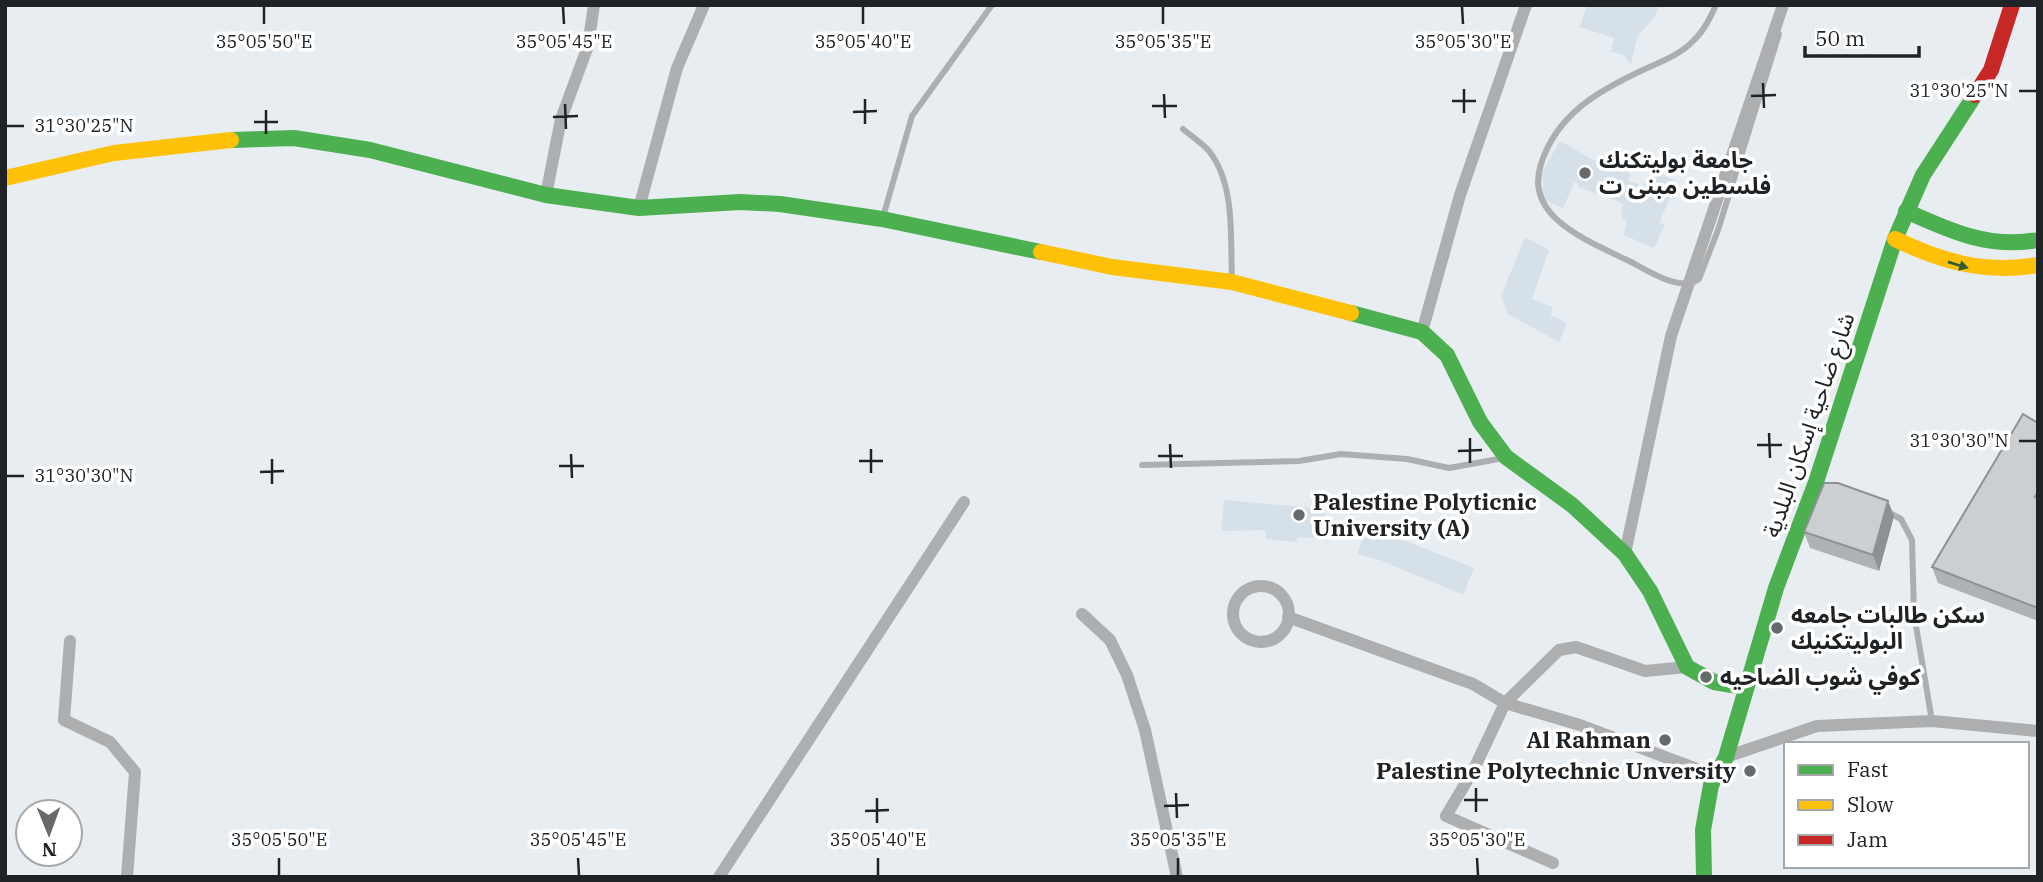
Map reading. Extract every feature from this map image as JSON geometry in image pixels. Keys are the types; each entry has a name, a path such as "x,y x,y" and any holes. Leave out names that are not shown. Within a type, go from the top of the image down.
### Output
{"street":[{"path":"546,195 561,118 588,46 594,5"},
{"path":"639,208 677,68 704,5"},
{"path":"1422,332 1460,195 1526,5"},
{"path":"1625,554 1671,336 1783,5"},
{"name":"شارع ضاحية إسكان البلدية","path":"1704,877 1702,845 1706,797 1713,775 1726,757 1744,687 1776,588 1822,485 1895,239 1923,175 1991,70 2012,5"},
{"path":"5,178 114,153 222,140 294,138 370,150 546,195 639,208 740,202 780,204 882,219 1112,267 1232,282 1422,332 1447,355 1480,422 1506,457 1572,505 1625,554 1650,591 1687,667 1706,679 1744,687"},
{"path":"1906,211 1973,240 2018,245 2038,240"},
{"path":"1895,239 1931,257 1971,269 2019,269 2038,265"},
{"path":"719,877 964,502"},
{"path":"1268,587 1283,598 1289,617 1275,638 1258,642 1249,640 1236,628 1233,611 1241,595 1249,589 1268,587"},
{"path":"1082,614 1110,640 1127,675 1146,730 1177,877"},
{"path":"1289,617 1474,684 1506,703 1580,725 1713,775"},
{"path":"70,641 64,720 110,742 135,772 127,877"},
{"path":"1553,863 1446,816 1474,769 1506,703 1559,650 1576,647 1645,671 1687,667"},
{"path":"1726,757 1816,726 1932,721 2038,730"}],"lane":[{"path":"882,219 912,116 992,5"},
{"path":"1716,5 1701,33 1681,51 1628,77 1574,110 1551,137 1536,178 1541,202 1563,225 1645,269 1671,281 1688,284 1699,279 1718,230 1788,5"},
{"path":"1183,129 1209,150 1221,172 1228,198 1232,282"},
{"path":"1142,465 1299,461 1341,454 1407,458 1449,468 1506,457"},
{"path":"1876,507 1894,514 1910,533 1914,614 1932,721"}],"shaded area":[{"path":"1587,5 1659,5 1655,16 1637,37 1631,65 1624,55 1611,52 1614,38 1580,27"},
{"path":"1560,141 1599,163 1602,158 1630,174 1629,181 1643,186 1654,170 1677,182 1659,223 1665,224 1654,248 1624,235 1627,221 1623,220 1621,211 1624,204 1579,187 1577,182 1574,183 1563,208 1539,198 1544,183 1539,177"},
{"path":"1525,237 1549,250 1532,299 1552,307 1551,315 1567,323 1559,342 1508,314 1501,296"},
{"path":"1224,500 1325,509 1325,539 1298,537 1296,542 1266,539 1265,530 1221,531"},
{"path":"1367,526 1474,568 1463,595 1380,560 1357,554"}],"building":[{"path":"2023,414 2038,423 2038,492 2035,497 2038,498 2038,608 1932,567"},
{"path":"1824,483 1838,483 1888,501 1873,555 1804,532"}],"traffic: fast":[{"path":"1704,877 1703,830 1711,785 1726,757 1776,588 1816,482 1895,239 1923,175 1975,95"},
{"path":"231,140 294,138 370,150 546,195 639,208 740,202 780,204 882,219 1041,252"},
{"path":"1906,211 1954,231 1986,240 2038,240"},
{"path":"1351,313 1422,332 1447,355 1480,422 1506,457 1572,505 1625,554 1650,591 1687,667 1714,682 1744,687"}],"traffic: slow":[{"path":"5,178 114,153 231,140"},
{"path":"1895,239 1930,254 1965,264 2000,268 2038,265"},
{"path":"1041,252 1112,267 1232,282 1351,313"}],"traffic: jam":[{"path":"1975,95 1991,70 2012,5"}],"place":[{"name":"جامعة بوليتكنك فلسطين مبنى ت","path":"1585,173"},
{"name":"Palestine Polyticnic University (A)","path":"1299,515"},
{"name":"سكن طالبات جامعه البوليتكنيك","path":"1777,628"},
{"name":"كوفي شوب الضاحيه","path":"1706,677"},
{"name":"Al Rahman","path":"1665,740"},
{"name":"Palestine Polytechnic Unversity","path":"1750,771"}]}
